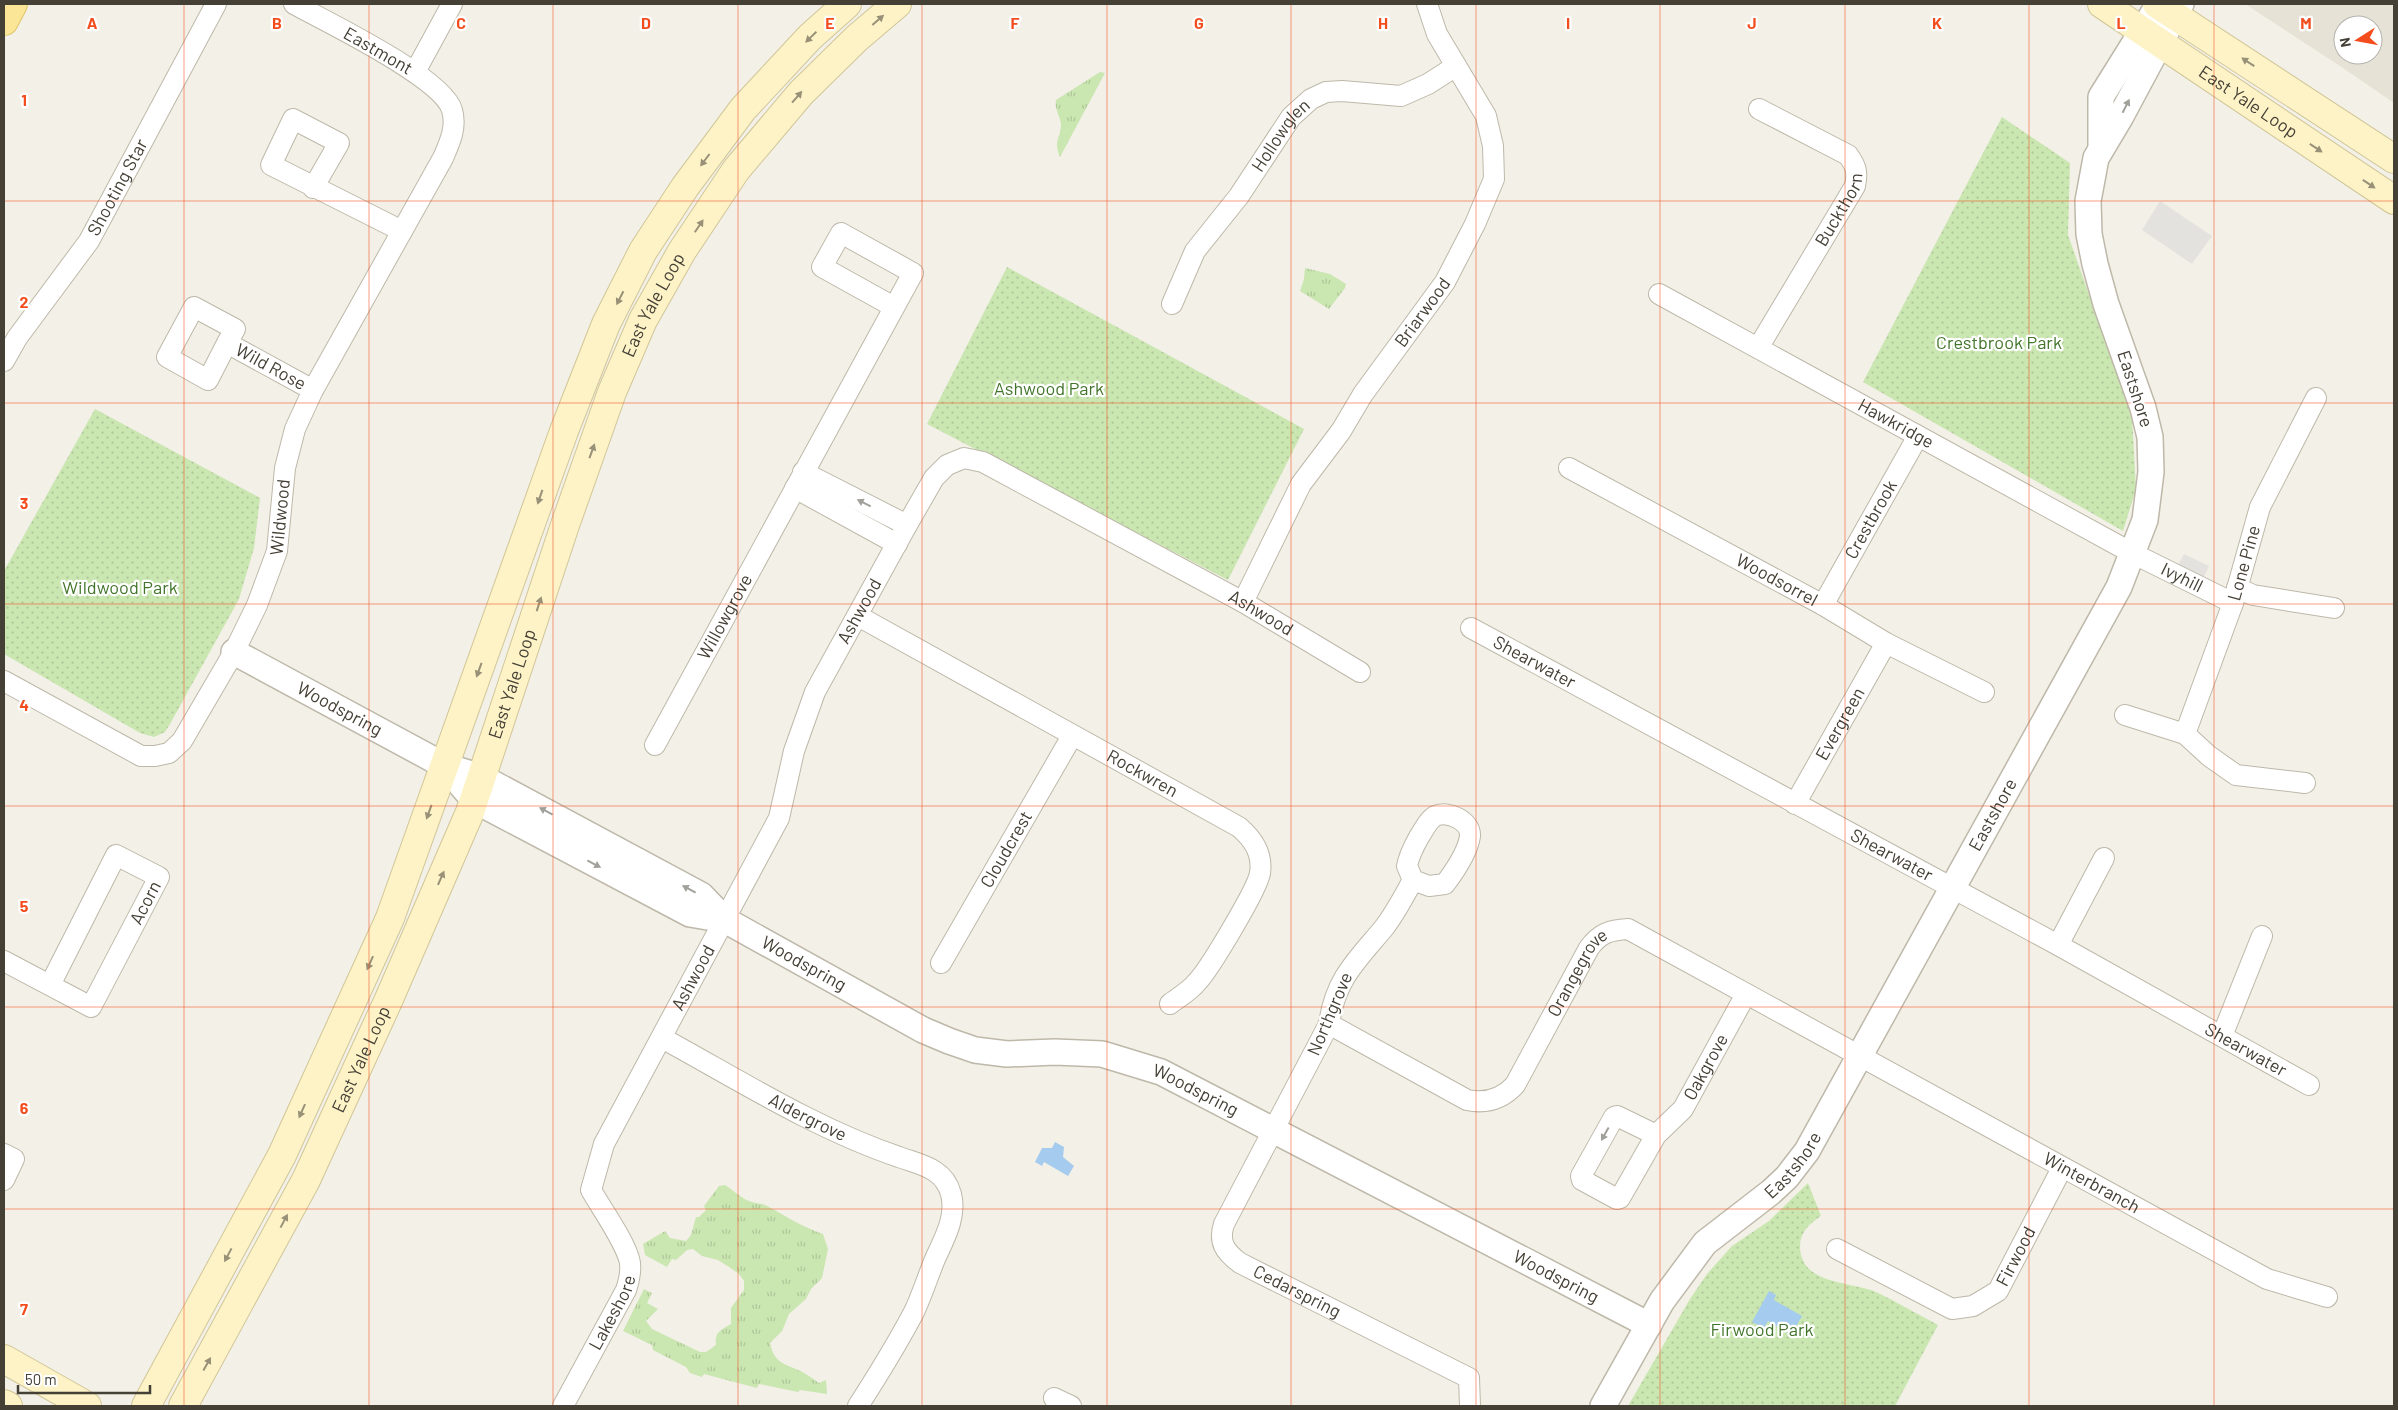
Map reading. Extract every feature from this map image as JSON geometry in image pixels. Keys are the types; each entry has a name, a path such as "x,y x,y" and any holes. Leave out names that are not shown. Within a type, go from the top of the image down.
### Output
{"main road":[{"path":"4,21 13,4"},
{"name":"East Yale Loop","path":"146,1406 282,1155 390,918 564,431 606,324 644,251 685,187 742,109 810,37 847,4"},
{"name":"East Yale Loop","path":"184,1406 306,1180 389,999 478,788 565,525 612,392 642,320 682,251 736,170 801,93 857,38 897,4"},
{"name":"East Yale Loop","path":"2102,4 2394,200"},
{"name":"East Yale Loop","path":"2166,6 2394,159"},
{"path":"4,1360 87,1406"},
{"path":"4,1404 8,1406"}],"street":[{"name":"Shooting Star","path":"4,361 17,338 89,241 216,4"},
{"name":"Eastmont","path":"294,4 415,72 440,92 452,109"},
{"path":"415,72 452,4"},
{"name":"Briarwood","path":"1243,602 1301,484 1341,431 1363,394 1445,282 1475,224 1494,179 1493,146 1486,116 1437,34 1427,4"},
{"name":"Eastshore","path":"1603,1406 1662,1301 1705,1243 1787,1177 1808,1151 1861,1057 1951,888 2119,587 2145,520 2151,472 2150,437 2143,408 2106,304 2089,234 2088,201 2096,158 2121,116 2151,36 2166,6"},
{"name":"Hollowglen","path":"1172,304 1195,251 1239,196 1291,118 1311,99 1326,92 1342,91 1401,96 1428,84 1456,66"},
{"name":"Wildwood","path":"4,681 141,756 169,753 182,740 234,652 268,579 277,551 284,468 296,429 313,390 443,158 452,136 454,124 452,109"},
{"name":"Buckthorn","path":"1758,348 1855,186 1857,176 1856,166 1848,155 1759,109"},
{"path":"313,188 402,231"},
{"name":"Hawkridge","path":"1658,294 2132,553"},
{"name":"Willowgrove","path":"655,745 894,307"},
{"name":"Wild Rose","path":"227,344 313,390"},
{"name":"Lone Pine","path":"2184,734 2235,595 2260,507 2316,398"},
{"name":"Crestbrook","path":"1823,605 1918,436"},
{"name":"Ashwood","path":"591,1190 604,1144 779,818 794,751 815,692 934,478 947,464 964,458 983,462 1243,602 1360,672"},
{"name":"Woodsorrel","path":"1569,468 1823,605 1886,643 1984,692"},
{"path":"799,480 907,525"},
{"path":"799,480 897,544"},
{"name":"Ivyhill","path":"2132,553 2235,595 2253,595 2334,608"},
{"name":"Rockwren","path":"858,616 1239,827 1250,837 1258,849 1260,874 1231,931 1198,982 1170,1004"},
{"name":"Shearwater","path":"1471,628 2058,945 2309,1085"},
{"name":"Evergreen","path":"1795,804 1886,643"},
{"name":"Woodspring","path":"234,652 445,766 478,788 690,914 725,920 923,1030 975,1050 1007,1054 1055,1052 1102,1054 1161,1072 1649,1325"},
{"path":"2126,714 2184,734 2209,756 2236,775 2305,783"},
{"name":"Cloudcrest","path":"941,964 1072,736"},
{"name":"Acorn","path":"4,961 50,985 91,1006 159,877 116,855 50,985"},
{"path":"2058,945 2104,858"},
{"name":"Northgrove","path":"1273,1130 1330,1024 1334,997 1350,967 1383,929 1413,880"},
{"name":"Orangegrove","path":"1330,1024 1467,1100 1484,1101 1507,1094 1515,1085 1588,948 1606,932 1628,929 1861,1057"},
{"path":"2222,1036 2262,936"},
{"name":"Oakgrove","path":"1656,1135 1683,1109 1746,994"},
{"name":"Aldergrove","path":"662,1038 782,1104 872,1148 927,1166 937,1171 945,1180 951,1194 953,1210 949,1225 914,1310 858,1406"},
{"name":"Winterbranch","path":"1861,1057 2267,1279 2327,1297"},
{"name":"Cedarspring","path":"1273,1130 1224,1224 1221,1232 1224,1249 1240,1263 1469,1378 1470,1405"},
{"path":"4,1154 14,1159 4,1180"},
{"name":"Firwood","path":"1837,1249 1952,1309 1973,1306 1998,1291 2062,1168"},
{"name":"Lakeshore","path":"563,1406 626,1290 630,1275 630,1262 626,1251 591,1190"}],"shaded area":[{"path":"2245,4 2394,4 2394,103 2338,65 2383,65 2383,15 2333,15 2333,61"},
{"path":"2160,201 2212,236 2192,264 2142,230"},
{"path":"2184,554 2209,566 2197,592 2172,577"}],"green space":[{"path":"1100,72 1105,73 1060,157 1057,143 1061,124 1056,100"},
{"name":"Crestbrook Park","path":"2002,117 2070,163 2068,235 2132,417 2136,489 2123,531 1863,382"},
{"name":"Ashwood Park","path":"1007,267 1304,429 1228,580 927,424"},
{"path":"1305,268 1330,274 1346,284 1329,309 1300,291"},
{"name":"Wildwood Park","path":"95,409 260,498 254,548 239,599 170,724 165,732 154,737 140,733 4,654 4,571"},
{"name":"Firwood Park","path":"1808,1183 1821,1216 1806,1228 1800,1241 1802,1259 1808,1268 1828,1280 1876,1292 1938,1325 1895,1406 1628,1406 1690,1299 1707,1274 1732,1246 1769,1221"},
{"path":"725,1185 745,1199 765,1205 801,1225 823,1234 828,1249 822,1278 811,1289 806,1299 789,1314 782,1331 770,1343 776,1358 787,1366 819,1383 826,1380 827,1394 800,1390 798,1392 759,1384 757,1388 704,1374 702,1377 690,1373 686,1367 653,1350 652,1345 623,1331 644,1289 652,1293 647,1303 658,1309 646,1321 652,1329 700,1352 706,1352 716,1345 717,1334 731,1324 731,1308 744,1290 744,1281 739,1274 718,1260 702,1256 693,1249 687,1250 676,1260 672,1259 667,1267 645,1255 643,1244 665,1231 670,1238 686,1241 691,1235 696,1217 699,1217 706,1210 704,1206 719,1186"}],"water":[{"path":"1055,1142 1064,1147 1063,1157 1074,1166 1068,1176 1044,1162 1042,1166 1035,1162 1042,1148 1052,1148"},
{"path":"1769,1291 1776,1295 1774,1300 1802,1316 1791,1335 1768,1321 1764,1328 1752,1322"}]}
